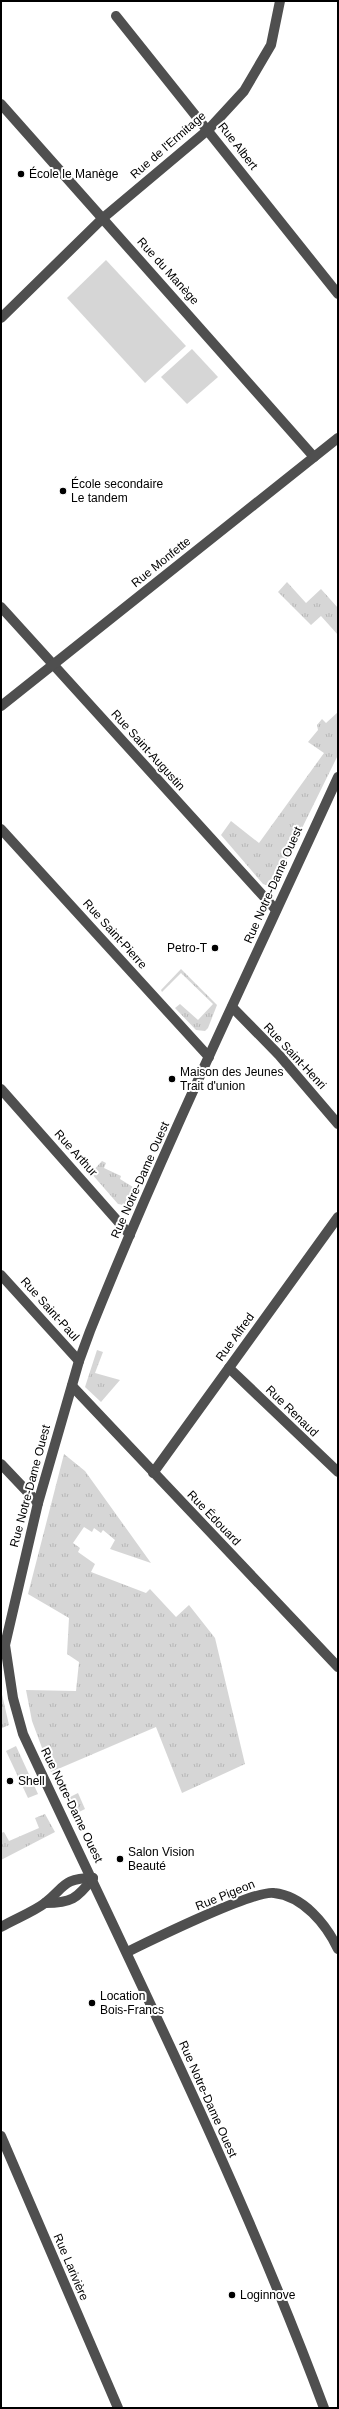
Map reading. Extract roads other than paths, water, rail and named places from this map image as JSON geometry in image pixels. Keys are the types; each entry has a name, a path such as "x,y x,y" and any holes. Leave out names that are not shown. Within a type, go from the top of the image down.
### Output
{"street":[{"name":"Rue de l'Ermitage","path":"1,318 103,218 209,129 244,91 271,44 280,1"},
{"name":"Rue Albert","path":"116,16 209,129 338,294"},
{"name":"Rue du Manège","path":"1,104 314,457"},
{"name":"Rue Monfette","path":"1,706 338,438"},
{"name":"Rue Saint-Augustin","path":"1,607 276,910"},
{"name":"Rue Notre-Dame Ouest","path":"324,2408 258,2241 93,1878 23,1734 13,1698 3,1647 38,1503 79,1360 130,1235 209,1057 276,910 335,791 338,777"},
{"name":"Rue Saint-Pierre","path":"1,829 209,1057"},
{"name":"Rue Saint-Henri","path":"232,1007 279,1056 338,1124"},
{"name":"Rue Arthur","path":"1,1089 130,1235"},
{"name":"Rue Alfred","path":"153,1473 338,1217"},
{"name":"Rue Saint-Paul","path":"1,1275 79,1360"},
{"name":"Rue Renaud","path":"229,1368 338,1472"},
{"name":"Rue Édouard","path":"72,1386 338,1667"},
{"path":"1,1464 38,1503"},
{"path":"1,1926 45,1903 60,1887 77,1878 93,1878"},
{"path":"45,1903 64,1903 76,1897 93,1878"},
{"name":"Rue Pigeon","path":"127,1952 230,1906 272,1892 293,1898 306,1906 327,1931 338,1949"},
{"name":"Rue Larivière","path":"1,2136 4,2149 118,2408"}],"place":[{"name":"École le Manège","path":"21,174"},
{"name":"École secondaire Le tandem","path":"63,491"},
{"name":"Petro-T","path":"215,948"},
{"name":"Maison des Jeunes Trait d'union","path":"172,1079"},
{"name":"Shell","path":"10,1781"},
{"name":"Salon Vision Beauté","path":"120,1859"},
{"name":"Location Bois-Francs","path":"92,2003"},
{"name":"Loginnove","path":"232,2295"}]}
